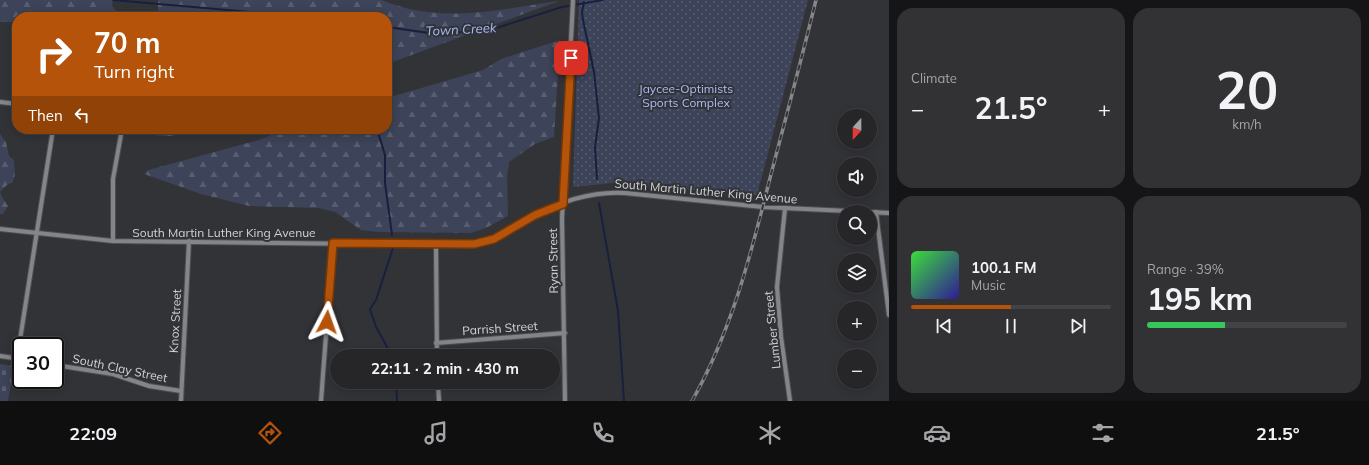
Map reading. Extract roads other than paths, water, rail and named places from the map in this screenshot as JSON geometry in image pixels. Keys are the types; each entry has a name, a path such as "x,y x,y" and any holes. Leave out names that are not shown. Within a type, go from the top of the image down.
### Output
{"street":[{"name":"Ryan Street","path":"565,401 565,333 562,233 573,0"},
{"path":"0,102 12,103"},
{"path":"22,337 36,234 52,134"},
{"path":"113,241 114,179 121,134"},
{"name":"South Martin Luther King Avenue","path":"0,229 113,241 468,245 488,241 539,214 563,204 594,195 619,193 784,208 837,210"},
{"name":"Lumber Street","path":"784,208 777,287 781,337 790,401"},
{"name":"South Martin Luther King Avenue","path":"877,212 889,213"},
{"path":"877,220 889,315"},
{"name":"Knox Street","path":"181,401 189,241"},
{"path":"321,401 333,243"},
{"path":"436,245 436,349"},
{"name":"Parrish Street","path":"436,343 565,333"},
{"path":"0,356 12,358"},
{"name":"South Clay Street","path":"64,366 112,374 150,386 181,391"},
{"path":"438,389 439,401"}],"waterway":[{"name":"Town Creek","path":"113,0 251,12"},
{"name":"Town Creek","path":"392,28 429,33 431,31 453,33 493,29 562,7 603,0"},
{"path":"584,2 582,12 583,20 594,72 599,118 595,147 597,179"},
{"path":"379,134 385,155 385,183 392,235"},
{"path":"599,203 618,311 624,401"},
{"path":"388,349 376,327 370,309 376,300 393,248"},
{"path":"396,389 397,401"}],"railway":[{"path":"692,401 718,348 747,266 816,0"}],"park label":[{"name":"Jaycee-Optimists Sports Complex","path":"686,95"}]}
